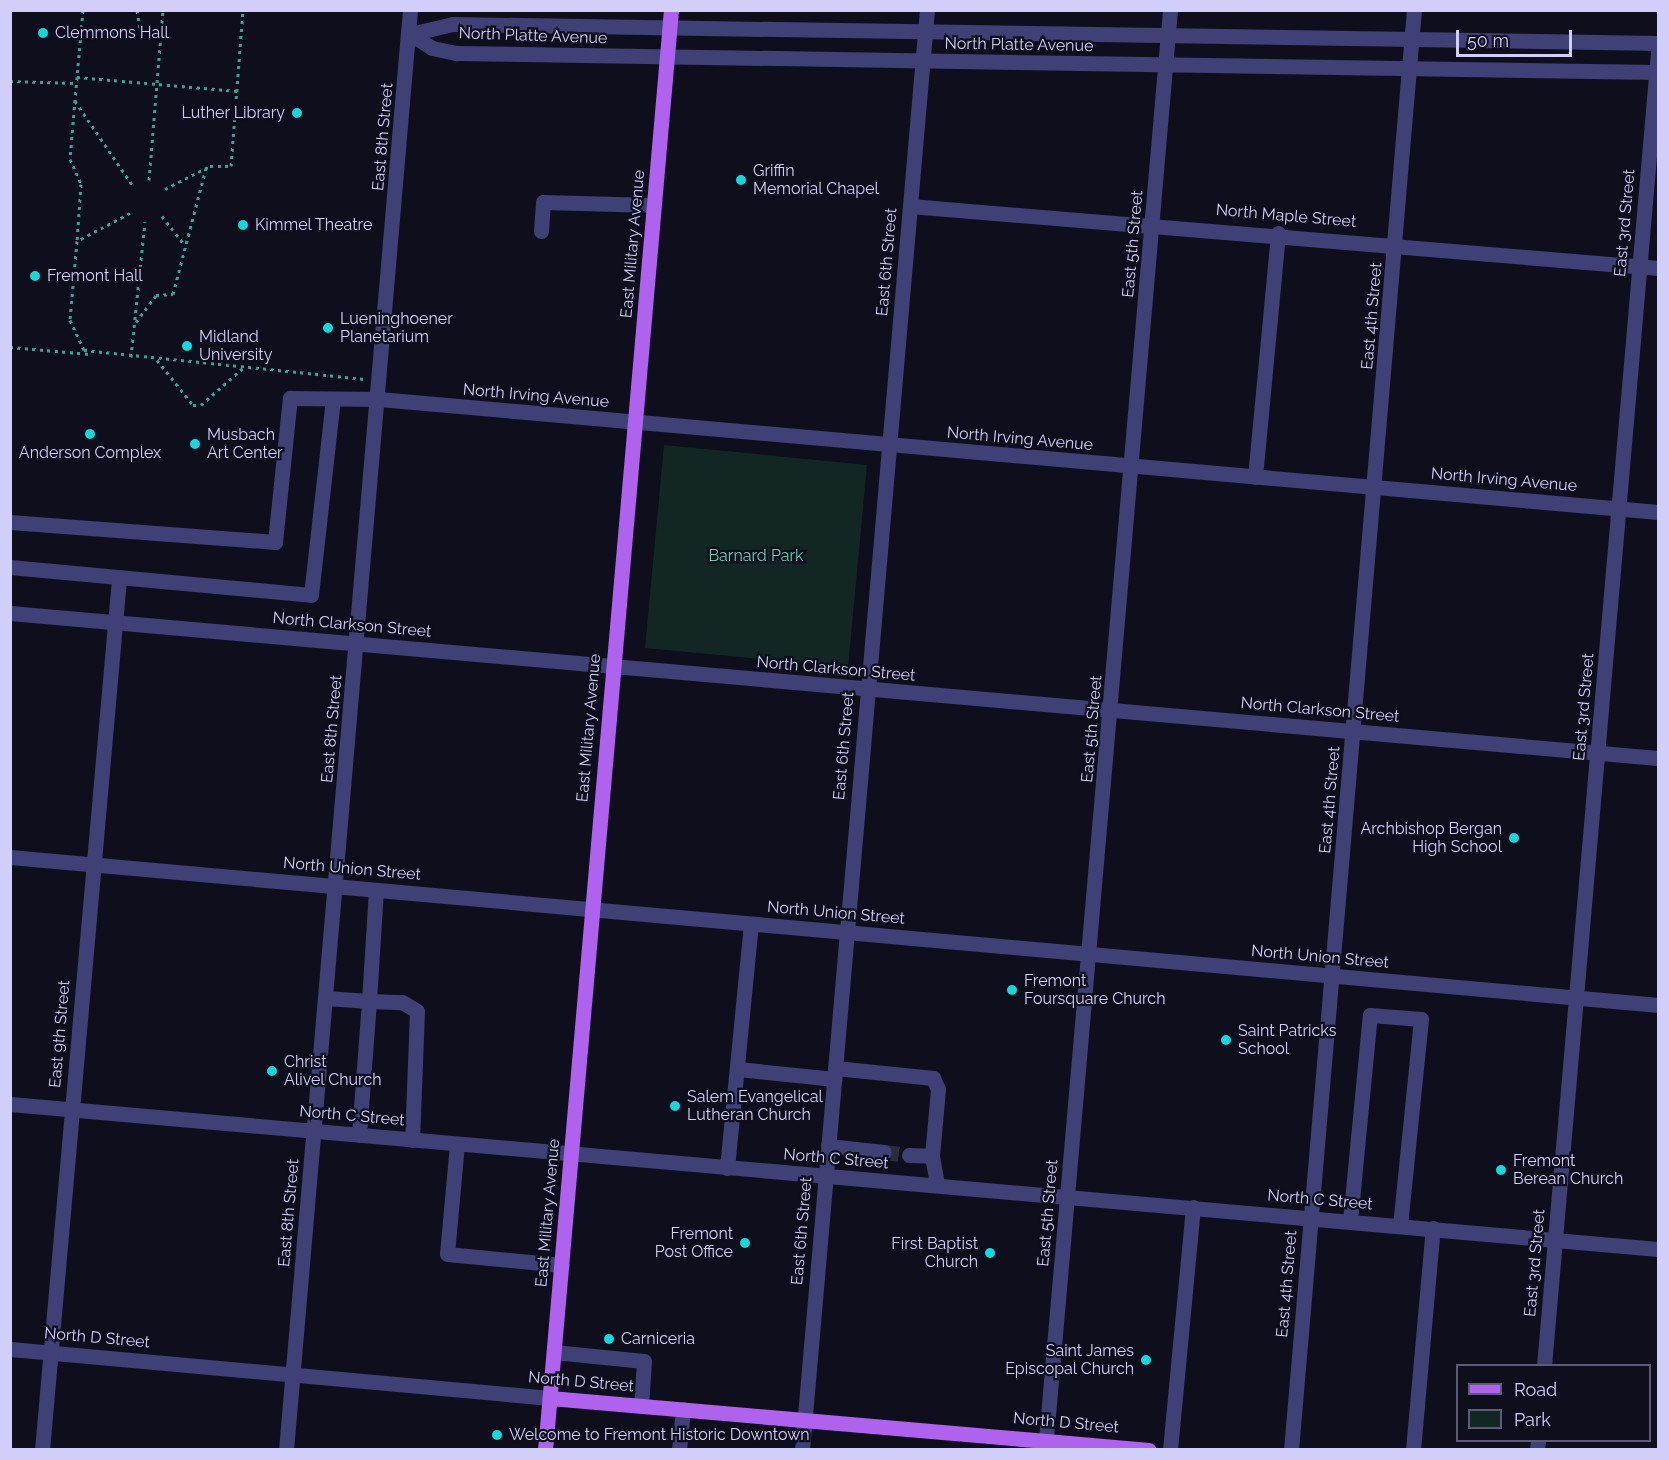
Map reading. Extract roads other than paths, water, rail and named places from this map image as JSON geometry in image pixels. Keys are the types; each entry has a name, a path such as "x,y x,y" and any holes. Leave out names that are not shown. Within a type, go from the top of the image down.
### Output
{"main road":[{"name":"East Military Avenue","path":"545,1449 671,10"},
{"name":"North D Street","path":"550,1398 804,1419 1045,1444 1149,1449"}],"street":[{"name":"East 8th Street","path":"286,1449 381,381 410,34 410,10"},
{"name":"East 6th Street","path":"802,1449 866,689 890,445 927,10"},
{"name":"East 5th Street","path":"1045,1444 1112,711 1130,468 1168,66 1170,10"},
{"name":"East 4th Street","path":"1291,1449 1412,68 1414,10"},
{"name":"North Platte Avenue","path":"410,34 453,24 925,30 1414,41 1659,43"},
{"name":"North Platte Avenue","path":"410,34 432,48 456,53 1658,72"},
{"name":"East 3rd Street","path":"1544,1364 1659,52"},
{"path":"542,231 543,202 654,205"},
{"name":"North Maple Street","path":"910,206 1278,233 1659,268"},
{"path":"1255,477 1278,233"},
{"name":"North Irving Avenue","path":"10,522 275,542 290,398 379,399 1130,468 1659,512"},
{"path":"10,567 311,594 333,399"},
{"name":"East 9th Street","path":"42,1449 119,578"},
{"name":"North Clarkson Street","path":"10,613 1659,758"},
{"name":"North Union Street","path":"10,858 1659,1005"},
{"path":"359,1135 376,890"},
{"path":"727,1168 752,924"},
{"path":"326,998 402,1002 417,1011 412,1140"},
{"path":"1350,1221 1370,1015 1421,1019 1400,1225"},
{"path":"738,1069 933,1078 938,1100 932,1156 937,1185"},
{"name":"North C Street","path":"10,1104 1659,1249"},
{"path":"457,1144 447,1254 561,1265"},
{"path":"828,1146 884,1152"},
{"path":"909,1155 932,1156"},
{"path":"1170,1449 1193,1207"},
{"path":"1413,1449 1433,1228"},
{"name":"North D Street","path":"10,1349 550,1398"},
{"path":"554,1352 644,1361 641,1406"},
{"path":"680,1449 683,1409"}],"tunnel":[{"path":"884,1152 909,1155"}],"place":[{"name":"Clemmons Hall","path":"43,33"},
{"name":"Luther Library","path":"297,113"},
{"name":"Griffin Memorial Chapel","path":"741,180"},
{"name":"Kimmel Theatre","path":"243,225"},
{"name":"Fremont Hall","path":"35,276"},
{"name":"Lueninghoener Planetarium","path":"328,328"},
{"name":"Midland University","path":"187,346"},
{"name":"Anderson Complex","path":"90,434"},
{"name":"Musbach Art Center","path":"195,444"},
{"name":"Archbishop Bergan High School","path":"1514,838"},
{"name":"Fremont Foursquare Church","path":"1012,990"},
{"name":"Saint Patricks School","path":"1226,1040"},
{"name":"Christ Alivel Church","path":"272,1071"},
{"name":"Salem Evangelical Lutheran Church","path":"675,1106"},
{"name":"Fremont Berean Church","path":"1501,1170"},
{"name":"Fremont Post Office","path":"745,1243"},
{"name":"First Baptist Church","path":"990,1253"},
{"name":"Carniceria","path":"609,1339"},
{"name":"Saint James Episcopal Church","path":"1146,1360"},
{"name":"Welcome to Fremont Historic Downtown","path":"497,1435"}],"park label":[{"name":"Barnard Park","path":"756,556"}]}
